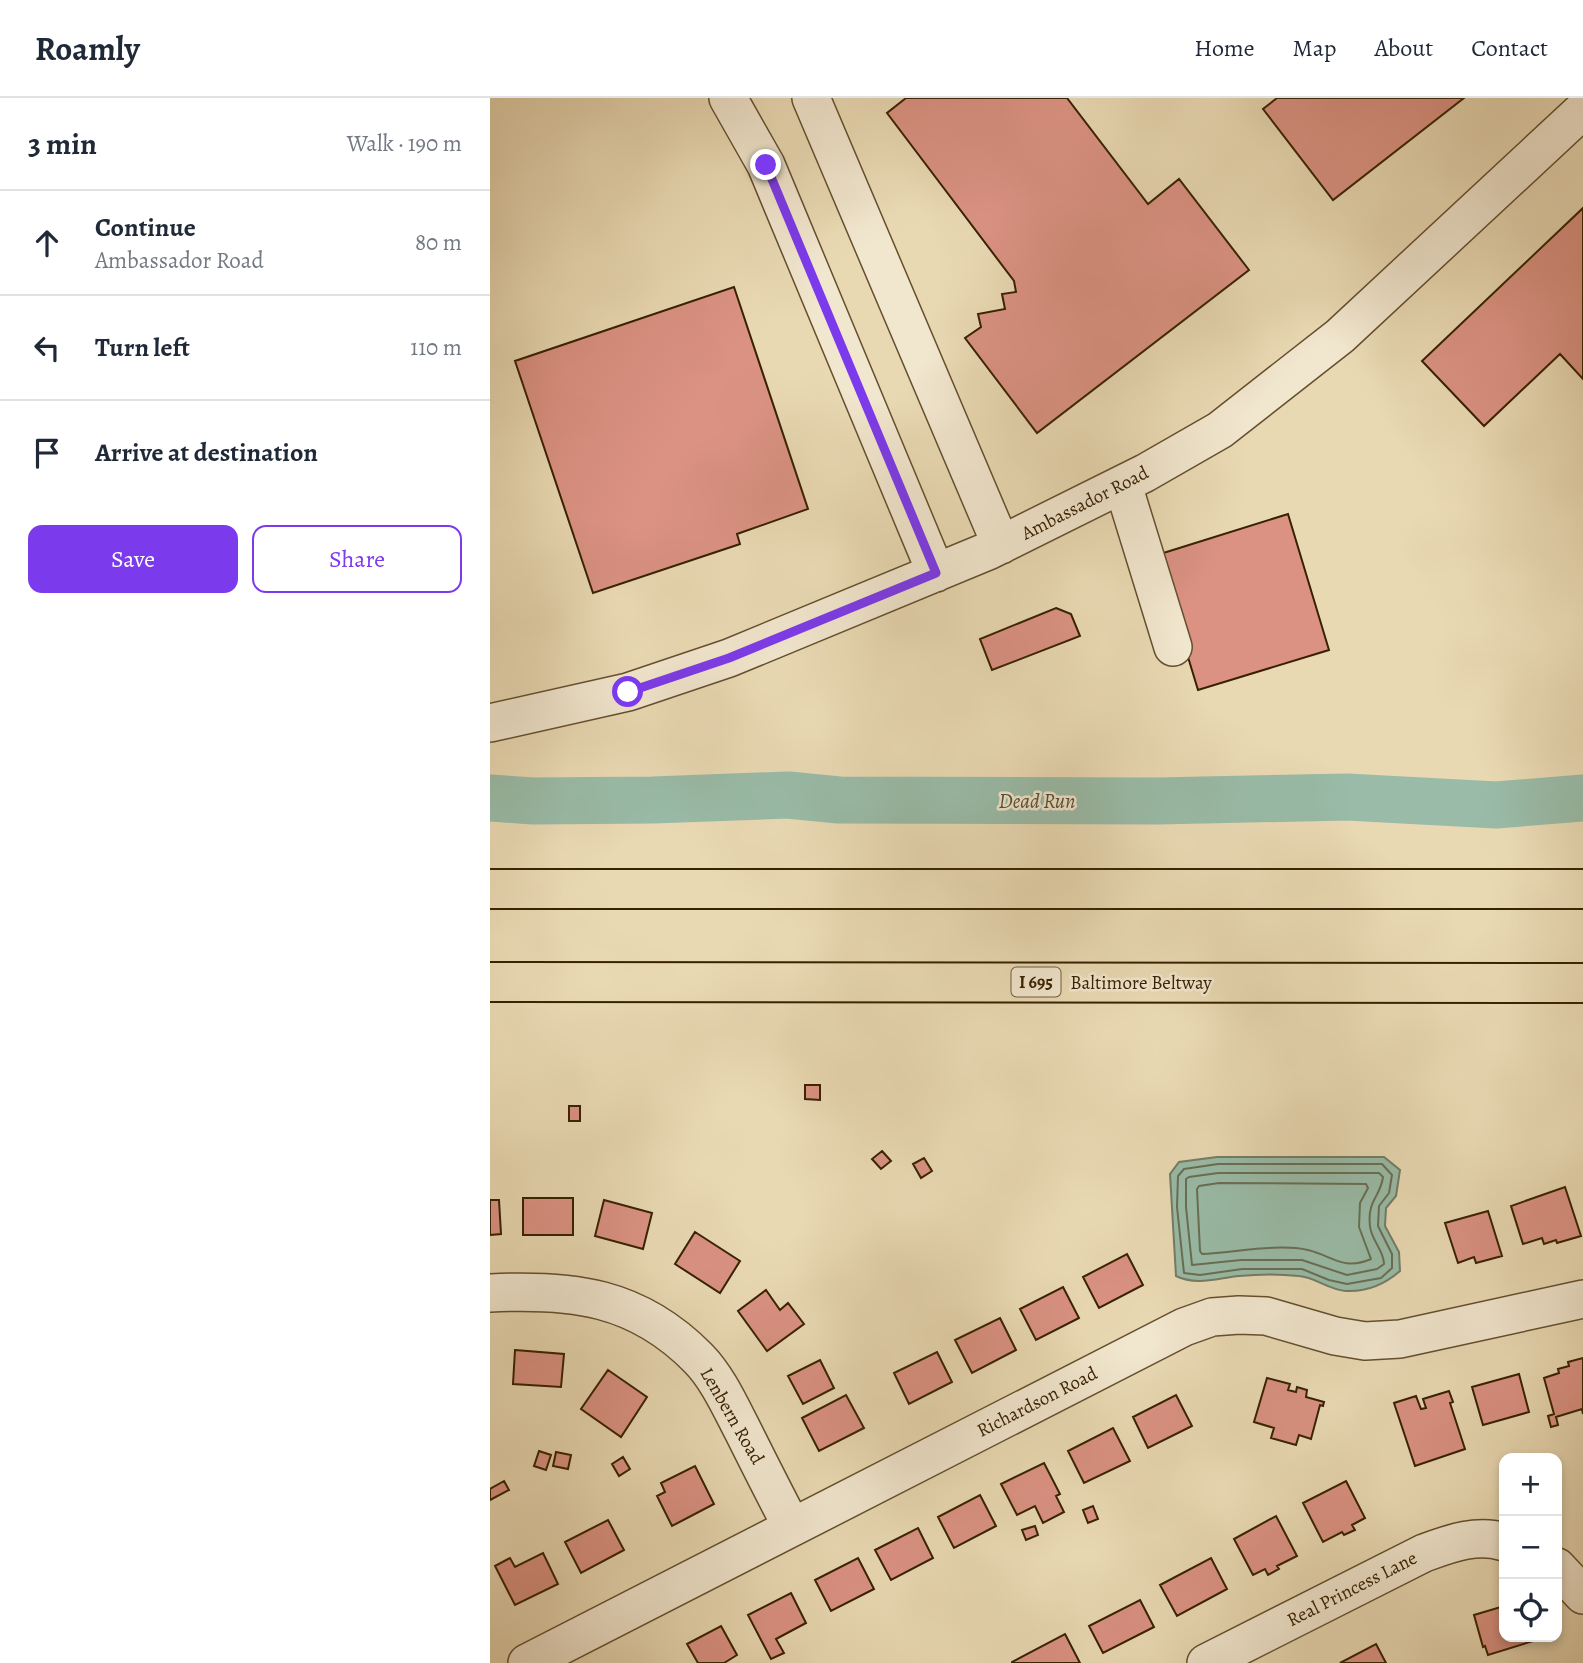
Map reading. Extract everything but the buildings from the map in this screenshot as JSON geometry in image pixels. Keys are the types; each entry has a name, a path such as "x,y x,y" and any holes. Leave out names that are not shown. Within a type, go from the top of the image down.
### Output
{"highway":[{"path":"490,889 1583,890"},
{"name":"Baltimore Beltway","path":"490,982 1583,983"}],"street":[{"path":"728,98 766,165 936,573"},
{"path":"811,98 1001,545"},
{"name":"Ambassador Road","path":"490,723 628,692 704,667 1001,545 1123,485 1220,430 1340,336 1583,110"},
{"path":"1123,485 1173,648"},
{"name":"Lenbern Road","path":"490,1293 538,1291 592,1297 627,1309 662,1327 699,1359 727,1399 792,1527"},
{"name":"Richardson Road","path":"527,1663 1184,1327 1212,1317 1266,1316 1366,1342 1400,1339 1583,1298"},
{"name":"Real Princess Lane","path":"1206,1663 1424,1553 1459,1540 1499,1540"},
{"path":"1562,1572 1583,1595"}],"water":[{"path":"1217,1157 1384,1157 1400,1170 1396,1196 1386,1208 1385,1226 1399,1252 1400,1271 1375,1286 1353,1291 1340,1290 1292,1275 1254,1275 1199,1281 1176,1276 1170,1174 1179,1162"}],"waterway":[{"name":"Dead Run","path":"490,798 533,801 653,800 788,795 839,800 1158,801 1347,797 1496,805 1583,798"}],"route":[{"path":"628,692 729,658 936,573 766,165"}]}
